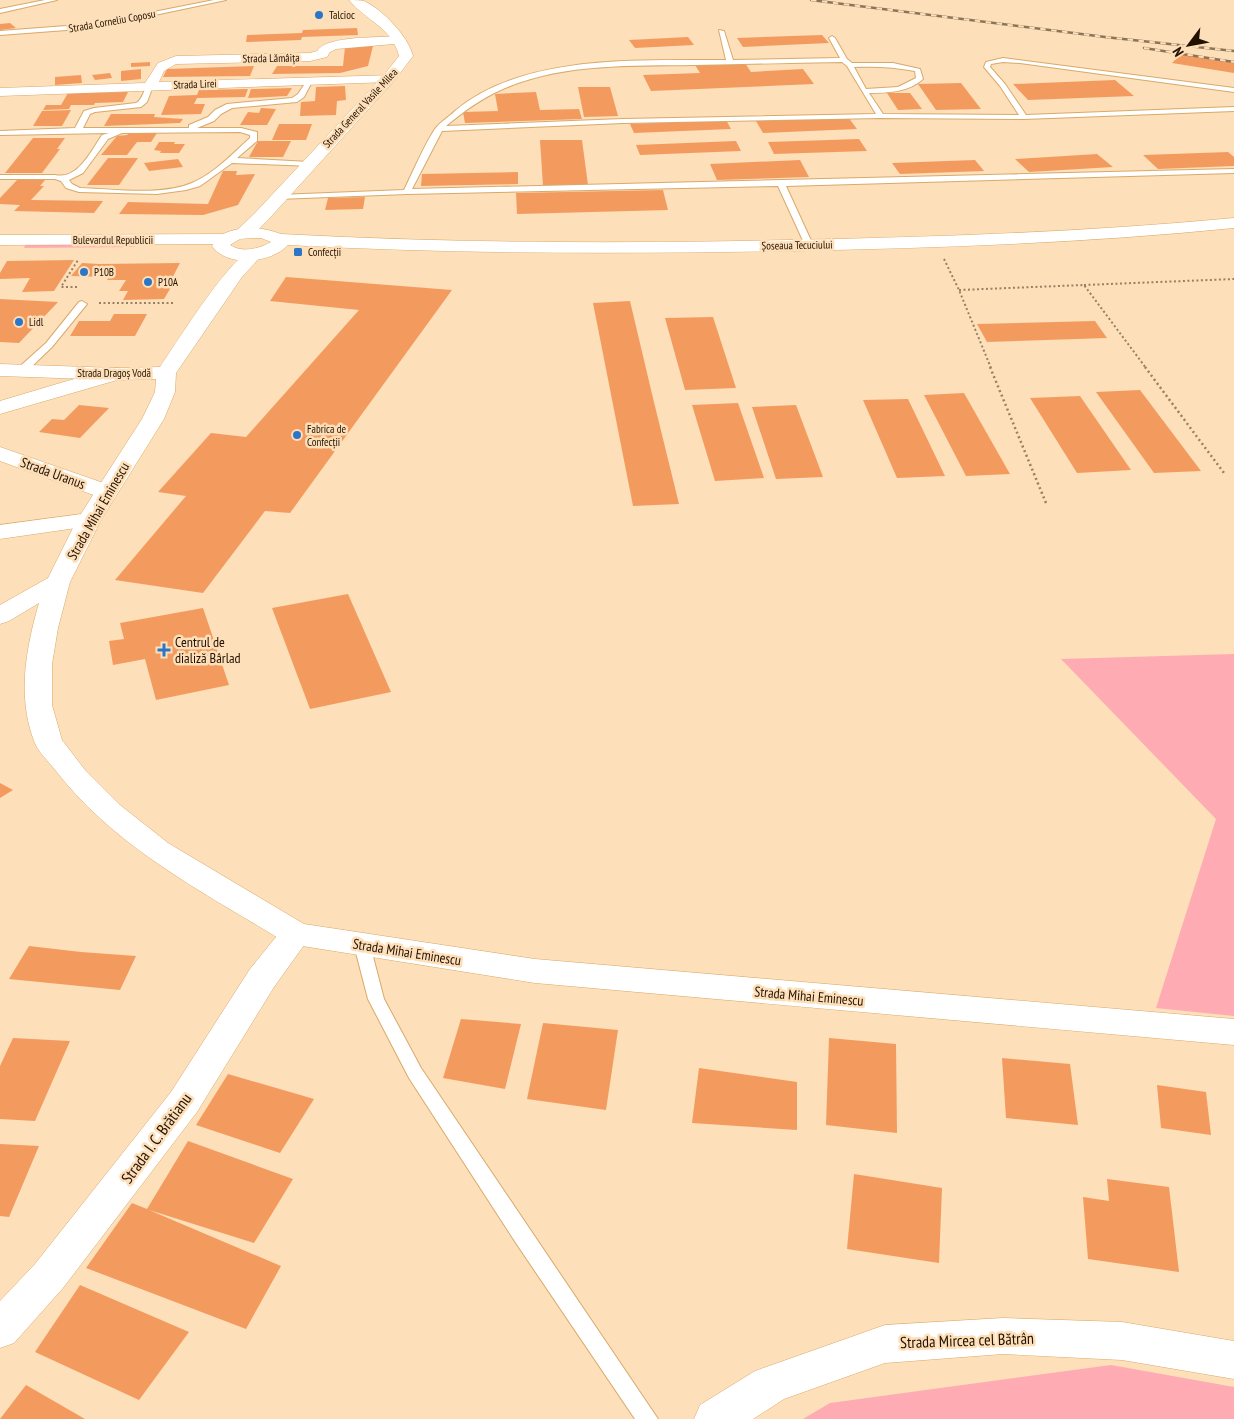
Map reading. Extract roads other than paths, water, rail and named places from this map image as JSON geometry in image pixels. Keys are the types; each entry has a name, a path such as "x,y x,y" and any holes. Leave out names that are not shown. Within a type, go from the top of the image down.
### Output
{"main road":[{"path":"355,0 375,15 400,40"},
{"name":"Strada General Vasile Milea","path":"270,234 278,197 389,78 406,56 404,45 400,40"},
{"name":"Strada Lămâița","path":"150,86 158,67 176,60 310,57 322,54 325,49 333,45 400,40"},
{"name":"Strada Lirei","path":"0,92 389,78"},
{"name":"Șoseaua Tecuciului","path":"232,244 270,234 359,244 584,249 809,245 1081,236 1234,223"},
{"path":"232,244 254,254 270,234"},
{"name":"Bulevardul Republicii","path":"0,240 232,244"},
{"path":"232,244 235,273"},
{"name":"Bulevardul Republicii","path":"0,251 232,244"},
{"name":"Strada Dragoș Vodă","path":"0,370 117,374 166,372 235,273 254,254"},
{"name":"Strada Mihai Eminescu","path":"166,372 165,392 153,419 89,520 58,582 45,628 39,664 38,705 48,742 75,776 109,812 157,850 296,934 535,971 1234,1032"},
{"path":"0,408 117,374"},
{"name":"Strada Uranus","path":"0,454 106,492"},
{"path":"0,532 89,520"},
{"path":"0,616 58,582"},
{"name":"Strada I. C. Brătianu","path":"0,1330 49,1276 184,1102 262,978 296,934"},
{"name":"Strada Mircea cel Bătrân","path":"715,1419 770,1385 885,1344 1003,1336 1112,1341 1234,1360"}],"lane":[{"path":"0,11 54,0"},
{"name":"Strada Corneliu Coposu","path":"0,32 93,26 223,0"},
{"path":"721,31 730,62"},
{"path":"832,38 881,116"},
{"path":"1024,117 1003,84 987,67 988,63 993,61 1020,61 1234,90"},
{"path":"407,192 439,129 453,114 489,92 518,80 549,72 587,67 730,62 882,64 918,70 920,79 909,87 892,91 864,91"},
{"path":"187,130 211,119 218,112 230,106 294,100 301,95 310,80"},
{"path":"78,130 87,113 94,110 138,105 143,102 150,86"},
{"path":"439,129 623,121 881,116 1024,117 1234,109"},
{"path":"0,133 78,130 241,130 254,134 254,138 196,185 168,191 79,190 69,186 64,179 55,176 0,176"},
{"path":"64,179 80,171 105,137 121,131"},
{"path":"228,160 309,164"},
{"path":"278,197 1234,171"},
{"path":"780,184 809,245"},
{"path":"21,371 49,345 82,304"},
{"path":"362,945 376,999 415,1073 523,1237 647,1419"}],"railway":[{"path":"811,0 1105,37 1234,51"},
{"path":"1144,48 1234,62"}],"place":[{"name":"Talcioc","path":"319,15"},
{"name":"Confecții","path":"298,252"},
{"name":"P10B","path":"84,272"},
{"name":"P10A","path":"148,282"},
{"name":"Lidl","path":"19,322"},
{"name":"Fabrica de Confecții","path":"297,435"},
{"name":"Centrul de dializă Bârlad","path":"164,650"}]}
